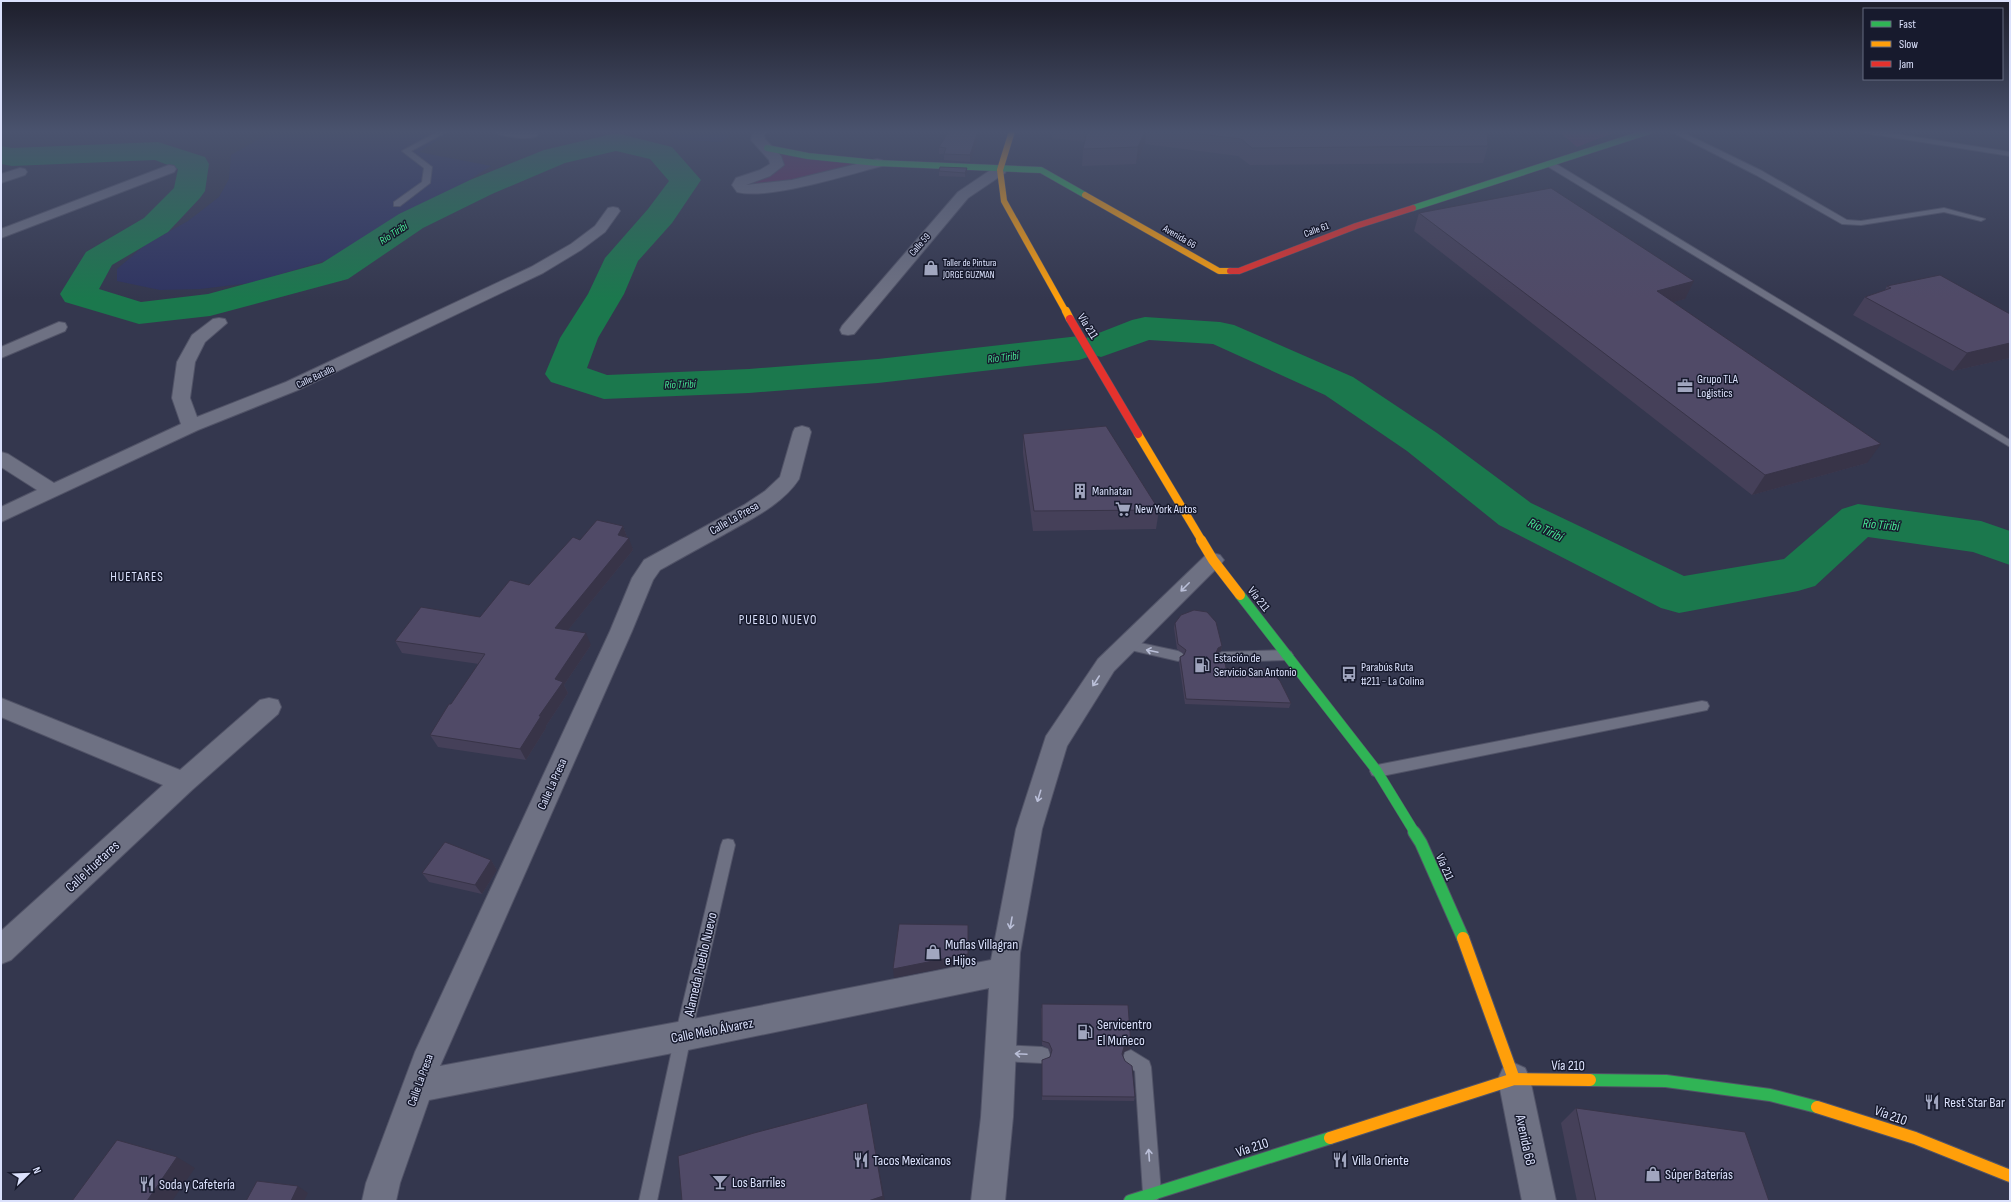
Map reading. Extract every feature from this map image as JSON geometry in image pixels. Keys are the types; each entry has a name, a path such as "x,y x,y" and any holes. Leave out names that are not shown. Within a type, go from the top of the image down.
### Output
{"main road":[{"name":"Vía 211","path":"1002,187 1004,200 1068,315 1213,560 1378,771 1421,843 1461,934 1514,1079"},
{"name":"Avenida 66","path":"1070,187 1219,271"},
{"name":"Calle 61","path":"1219,271 1238,271 1356,226 1478,187"},
{"name":"Vía 210","path":"1130,1201 1514,1079 1666,1081 1770,1095 1865,1120 1977,1161 2010,1176"}],"street":[{"path":"1,234 122,187"},
{"path":"741,187 742,189 759,190 778,187"},
{"name":"Calle 59","path":"848,330 963,195 975,187"},
{"name":"Calle Batalla","path":"1,514 191,426 292,386 537,270 576,247 600,229 613,211"},
{"path":"191,426 181,398 186,362 198,339 219,323"},
{"path":"1,353 59,327"},
{"name":"Calle La Presa","path":"379,1201 383,1183 426,1063 621,631 643,578 652,565 751,510 772,496 789,479 802,432"},
{"path":"1,458 51,490"},
{"path":"988,1201 997,1117 1006,953 1028,829 1056,743 1106,665 1213,560"},
{"path":"1,707 183,782"},
{"name":"Calle Huetares","path":"1,950 183,782 269,708"},
{"name":"Calle Melo Álvarez","path":"418,1086 683,1036 1005,971"},
{"name":"Avenida 68","path":"1514,1079 1539,1201"}],"lane":[{"path":"397,204 420,187"},
{"path":"1588,187 2010,444"},
{"path":"1785,187 1845,222 1861,223 1944,210 1981,219"},
{"path":"1126,645 1178,656"},
{"path":"1222,657 1287,655"},
{"path":"1378,771 1702,706"},
{"name":"Alameda Pueblo Nuevo","path":"648,1201 683,1036 728,845"},
{"path":"1001,1053 1042,1055"},
{"path":"1131,1058 1143,1067 1152,1194"}],"shaded area":[{"path":"225,187 458,187 377,239 328,260 251,283 200,289 160,290 117,281 117,269 145,245 188,221 219,197"}],"building":[{"name":"Grupo TLA Logistics","path":"1551,188 1694,281 1657,291 1881,444 1765,475 1419,213"},
{"path":"1940,275 2010,314 2010,343 1967,353 1865,297 1891,288 1887,286"},
{"name":"Manhatan","path":"1106,426 1159,510 1034,511 1023,434"},
{"path":"597,520 623,526 618,535 629,538 555,628 586,633 555,679 563,682 539,716 541,716 520,749 430,735 449,704 451,704 485,654 395,641 421,607 480,617 510,580 529,585 573,537 580,540"},
{"name":"Estación de Servicio San Antonio","path":"1194,610 1207,612 1216,622 1222,646 1218,648 1216,653 1218,656 1224,658 1226,668 1261,668 1269,670 1280,681 1291,703 1186,699 1180,657 1184,655 1186,650 1178,644 1175,623 1181,615"},
{"path":"445,842 491,860 475,885 422,873"},
{"name":"Muflas Villagran e Hijos","path":"899,924 968,925 968,954 893,969"},
{"name":"Servicentro El Muñeco","path":"1042,1004 1128,1005 1131,1045 1124,1047 1122,1054 1125,1061 1132,1066 1135,1097 1042,1096 1042,1060 1050,1057 1052,1050 1049,1043 1042,1041"},
{"path":"867,1103 883,1196 868,1201 682,1201 678,1156 754,1133"},
{"name":"Súper Baterías","path":"1576,1108 1745,1132 1769,1201 1596,1201"},
{"path":"117,1140 177,1157 147,1201 72,1201"},
{"path":"257,1181 298,1186 291,1201 246,1201"}],"waterway":[{"name":"Río Tiribí","path":"190,187 189,191 156,225 98,259 78,294 139,313 210,305 335,271 411,221 481,187"},
{"name":"Río Tiribí","path":"680,187 660,216 622,258 606,294 579,338 565,374 604,387 749,381 878,371 1079,348"},
{"name":"Río Tiribí","path":"1101,345 1145,328 1220,333 1339,386 1422,442 1515,514 1679,595 1798,574 1858,520 1981,537 2010,549"}],"traffic: fast":[{"path":"1071,187 1085,195"},
{"path":"1413,208 1477,187"},
{"path":"1240,595 1377,771 1421,843 1463,938"},
{"path":"1590,1080 1666,1081 1770,1095 1817,1107"},
{"path":"1130,1201 1330,1138"}],"traffic: slow":[{"path":"1002,187 1004,201 1070,319"},
{"path":"1085,195 1219,271 1230,271"},
{"path":"1138,434 1213,560 1240,595"},
{"path":"1463,938 1514,1079"},
{"path":"1330,1138 1514,1079 1590,1080"},
{"path":"1817,1107 1866,1121 1915,1138 2010,1176"}],"traffic: jam":[{"path":"1230,271 1239,271 1356,226 1413,208"},
{"path":"1070,319 1138,434"}],"place":[{"name":"Taller de Pintura JORGE GUZMAN","path":"931,268"},
{"name":"Grupo TLA Logistics","path":"1685,386"},
{"name":"Manhatan","path":"1080,491"},
{"name":"New York Autos","path":"1123,509"},
{"name":"Estación de Servicio San Antonio","path":"1202,665"},
{"name":"Parabús Ruta #211 - La Colina","path":"1349,674"},
{"name":"Muflas Villagran e Hijos","path":"933,952"},
{"name":"Servicentro El Muñeco","path":"1085,1032"},
{"name":"Rest Star Bar","path":"1932,1102"},
{"name":"Tacos Mexicanos","path":"861,1160"},
{"name":"Villa Oriente","path":"1340,1160"},
{"name":"Súper Baterías","path":"1653,1174"},
{"name":"Los Barriles","path":"720,1182"},
{"name":"Soda y Cafetería","path":"147,1184"}],"district":[{"name":"HUETARES","path":"137,576"},
{"name":"PUEBLO NUEVO","path":"778,619"}]}
